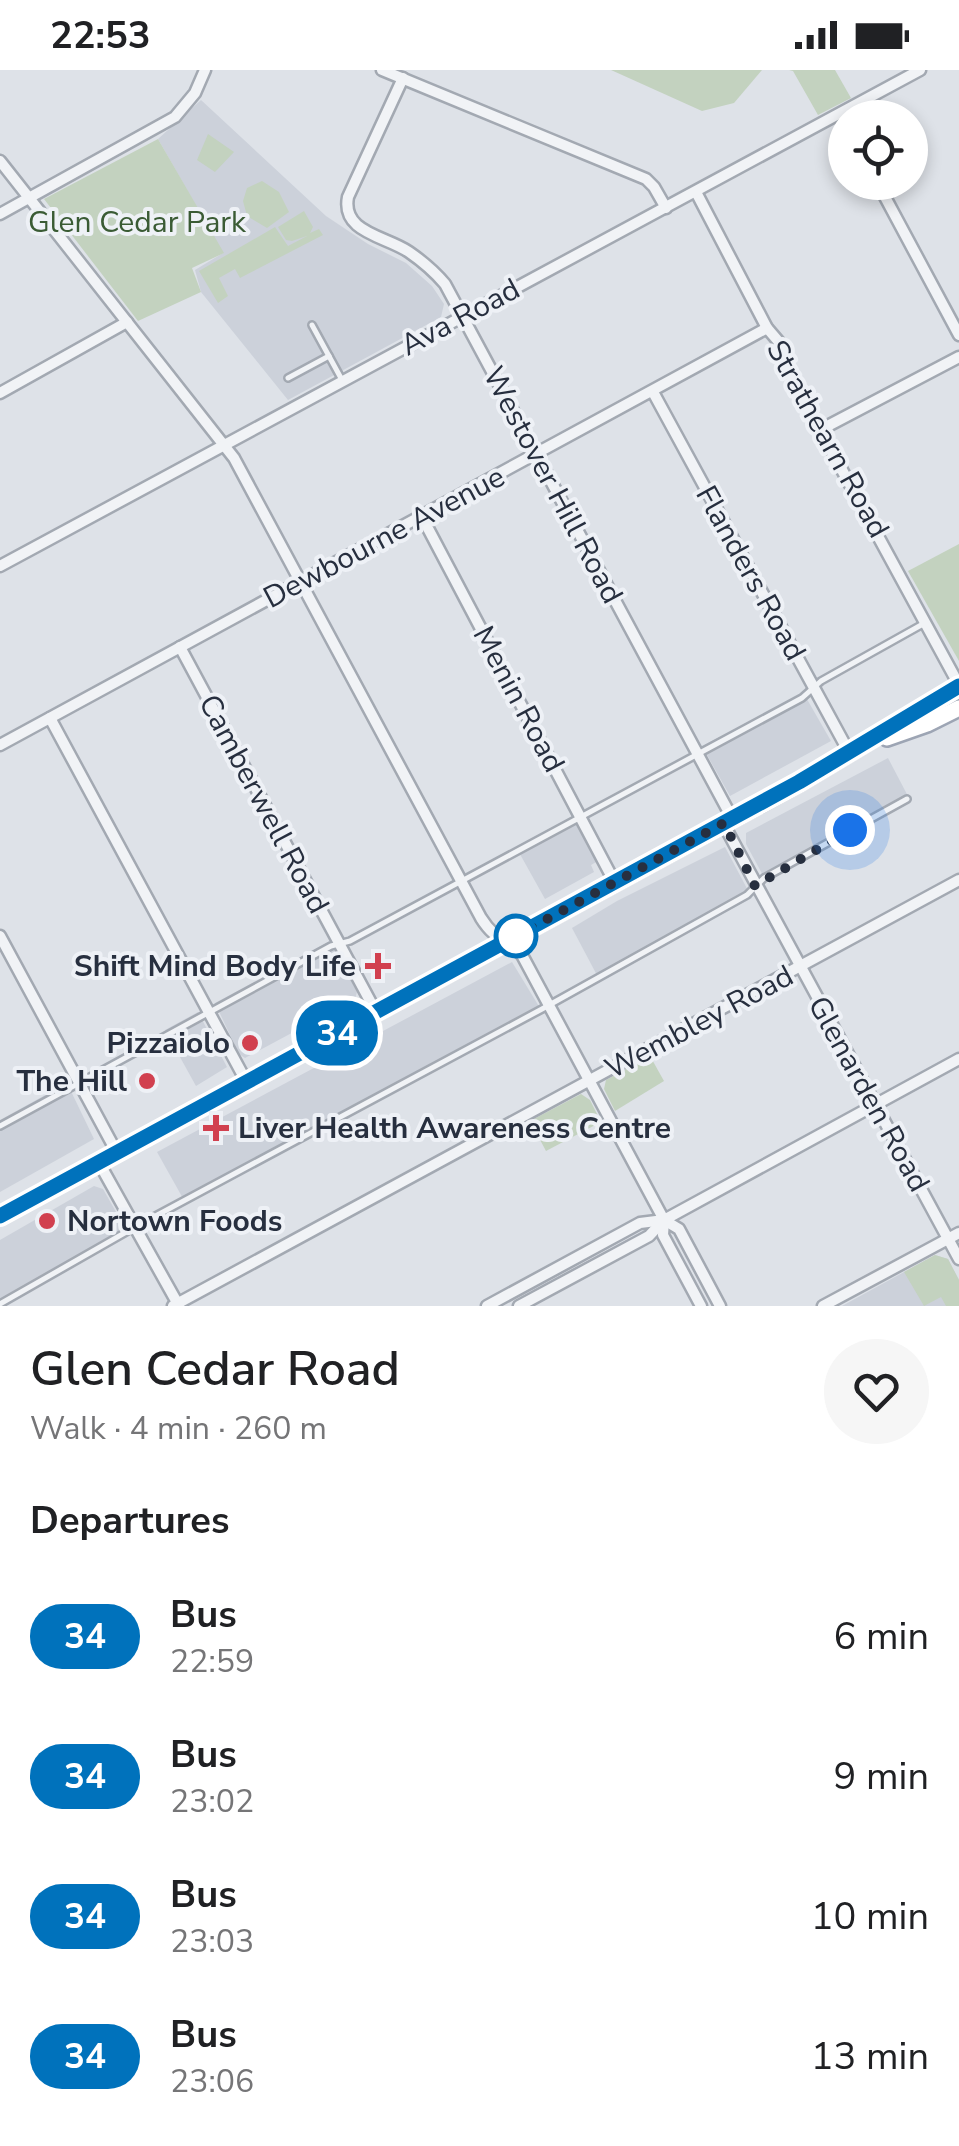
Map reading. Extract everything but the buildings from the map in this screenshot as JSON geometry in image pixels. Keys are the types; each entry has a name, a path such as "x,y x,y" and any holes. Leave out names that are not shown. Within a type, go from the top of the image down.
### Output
{"main road":[{"path":"0,1216 857,750 959,686"},
{"path":"857,750 927,724 957,706"}],"street":[{"path":"0,214 175,117 196,93 205,70"},
{"path":"382,70 646,179 666,208"},
{"name":"Ava Road","path":"872,100 920,70"},
{"name":"Westover Hill Road","path":"403,78 348,196 348,212 361,229 406,250 445,284 697,753 728,821"},
{"name":"Ava Road","path":"0,566 462,316 828,126"},
{"path":"0,161 225,444 489,931 522,954 664,1220 664,1236 701,1306"},
{"name":"Strathearn Road","path":"696,192 959,686"},
{"path":"887,200 959,335"},
{"path":"0,392 127,322"},
{"name":"Dewbourne Avenue","path":"0,745 767,328"},
{"path":"820,430 959,357"},
{"name":"Flanders Road","path":"652,392 814,689 857,750"},
{"name":"Menin Road","path":"422,517 615,882"},
{"name":"Camberwell Road","path":"180,647 376,1012"},
{"path":"50,718 246,1082"},
{"name":"Glenarden Road","path":"728,821 755,886 874,1104 954,1236 959,1259"},
{"name":"Wembley Road","path":"177,1305 959,880"},
{"path":"0,936 116,1150"},
{"path":"487,1306 640,1224 664,1220 959,1059"},
{"path":"98,1161 177,1305"},
{"path":"519,1306 650,1236 664,1220"},
{"path":"664,1220 679,1229 720,1306"},
{"path":"823,1306 954,1236"},
{"path":"538,1278 546,1292"}],"lane":[{"path":"312,325 342,380"},
{"path":"288,378 328,356"},
{"path":"0,1126 802,698 821,681 927,622"},
{"path":"0,1304 135,1226 747,895 755,886 907,799"},
{"path":"197,1045 220,1033"}],"shaded area":[{"path":"201,100 326,216 406,263 432,286 444,304 441,317 288,400 201,292 195,270 223,253 158,139"},
{"path":"804,694 831,741 730,796 702,746"},
{"path":"888,758 910,800 765,879 746,844 746,833"},
{"path":"573,816 598,861 591,865 594,872 545,899 516,847"},
{"path":"725,847 752,898 599,979 572,928"},
{"path":"330,941 357,992 355,999 245,1058 239,1054 215,1003"},
{"path":"512,962 543,1013 185,1202 157,1152"},
{"path":"198,1012 227,1067 196,1086 165,1030"},
{"path":"67,1083 94,1139 0,1192 0,1120"},
{"path":"94,1186 103,1189 128,1233 0,1306 0,1240"},
{"path":"935,1255 948,1259 959,1280 959,1306 842,1306"}],"green space":[{"path":"611,70 762,70 734,103 702,111"},
{"path":"789,70 835,70 851,98 828,100 828,110 818,115"},
{"path":"208,134 234,152 215,172 197,160"},
{"name":"Glen Cedar Park","path":"158,139 224,253 192,268 201,292 138,321 44,199"},
{"path":"262,181 279,192 289,212 267,228 247,216 243,201 247,188"},
{"path":"304,211 313,227 310,233 319,229 323,235 240,278 235,269 219,278 228,296 218,303 199,271 275,227 288,246 307,236 286,240 278,227"},
{"path":"959,544 959,661 908,571"},
{"path":"650,1056 664,1081 615,1111 604,1089 606,1080"},
{"path":"581,1094 590,1100 601,1122 546,1151 530,1121"},
{"path":"935,1255 948,1259 959,1280 959,1306 946,1306 941,1297 924,1306 904,1272"}],"bus line":[{"name":"34","path":"0,1216 799,782 959,686"}],"place":[{"name":"Shift Mind Body Life","path":"378,966"},
{"name":"Pizzaiolo","path":"250,1043"},
{"name":"The Hill","path":"147,1081"},
{"name":"Liver Health Awareness Centre","path":"216,1128"},
{"name":"Nortown Foods","path":"47,1221"}],"route":[{"path":"516,936 724,823 755,886 850,830"}]}
